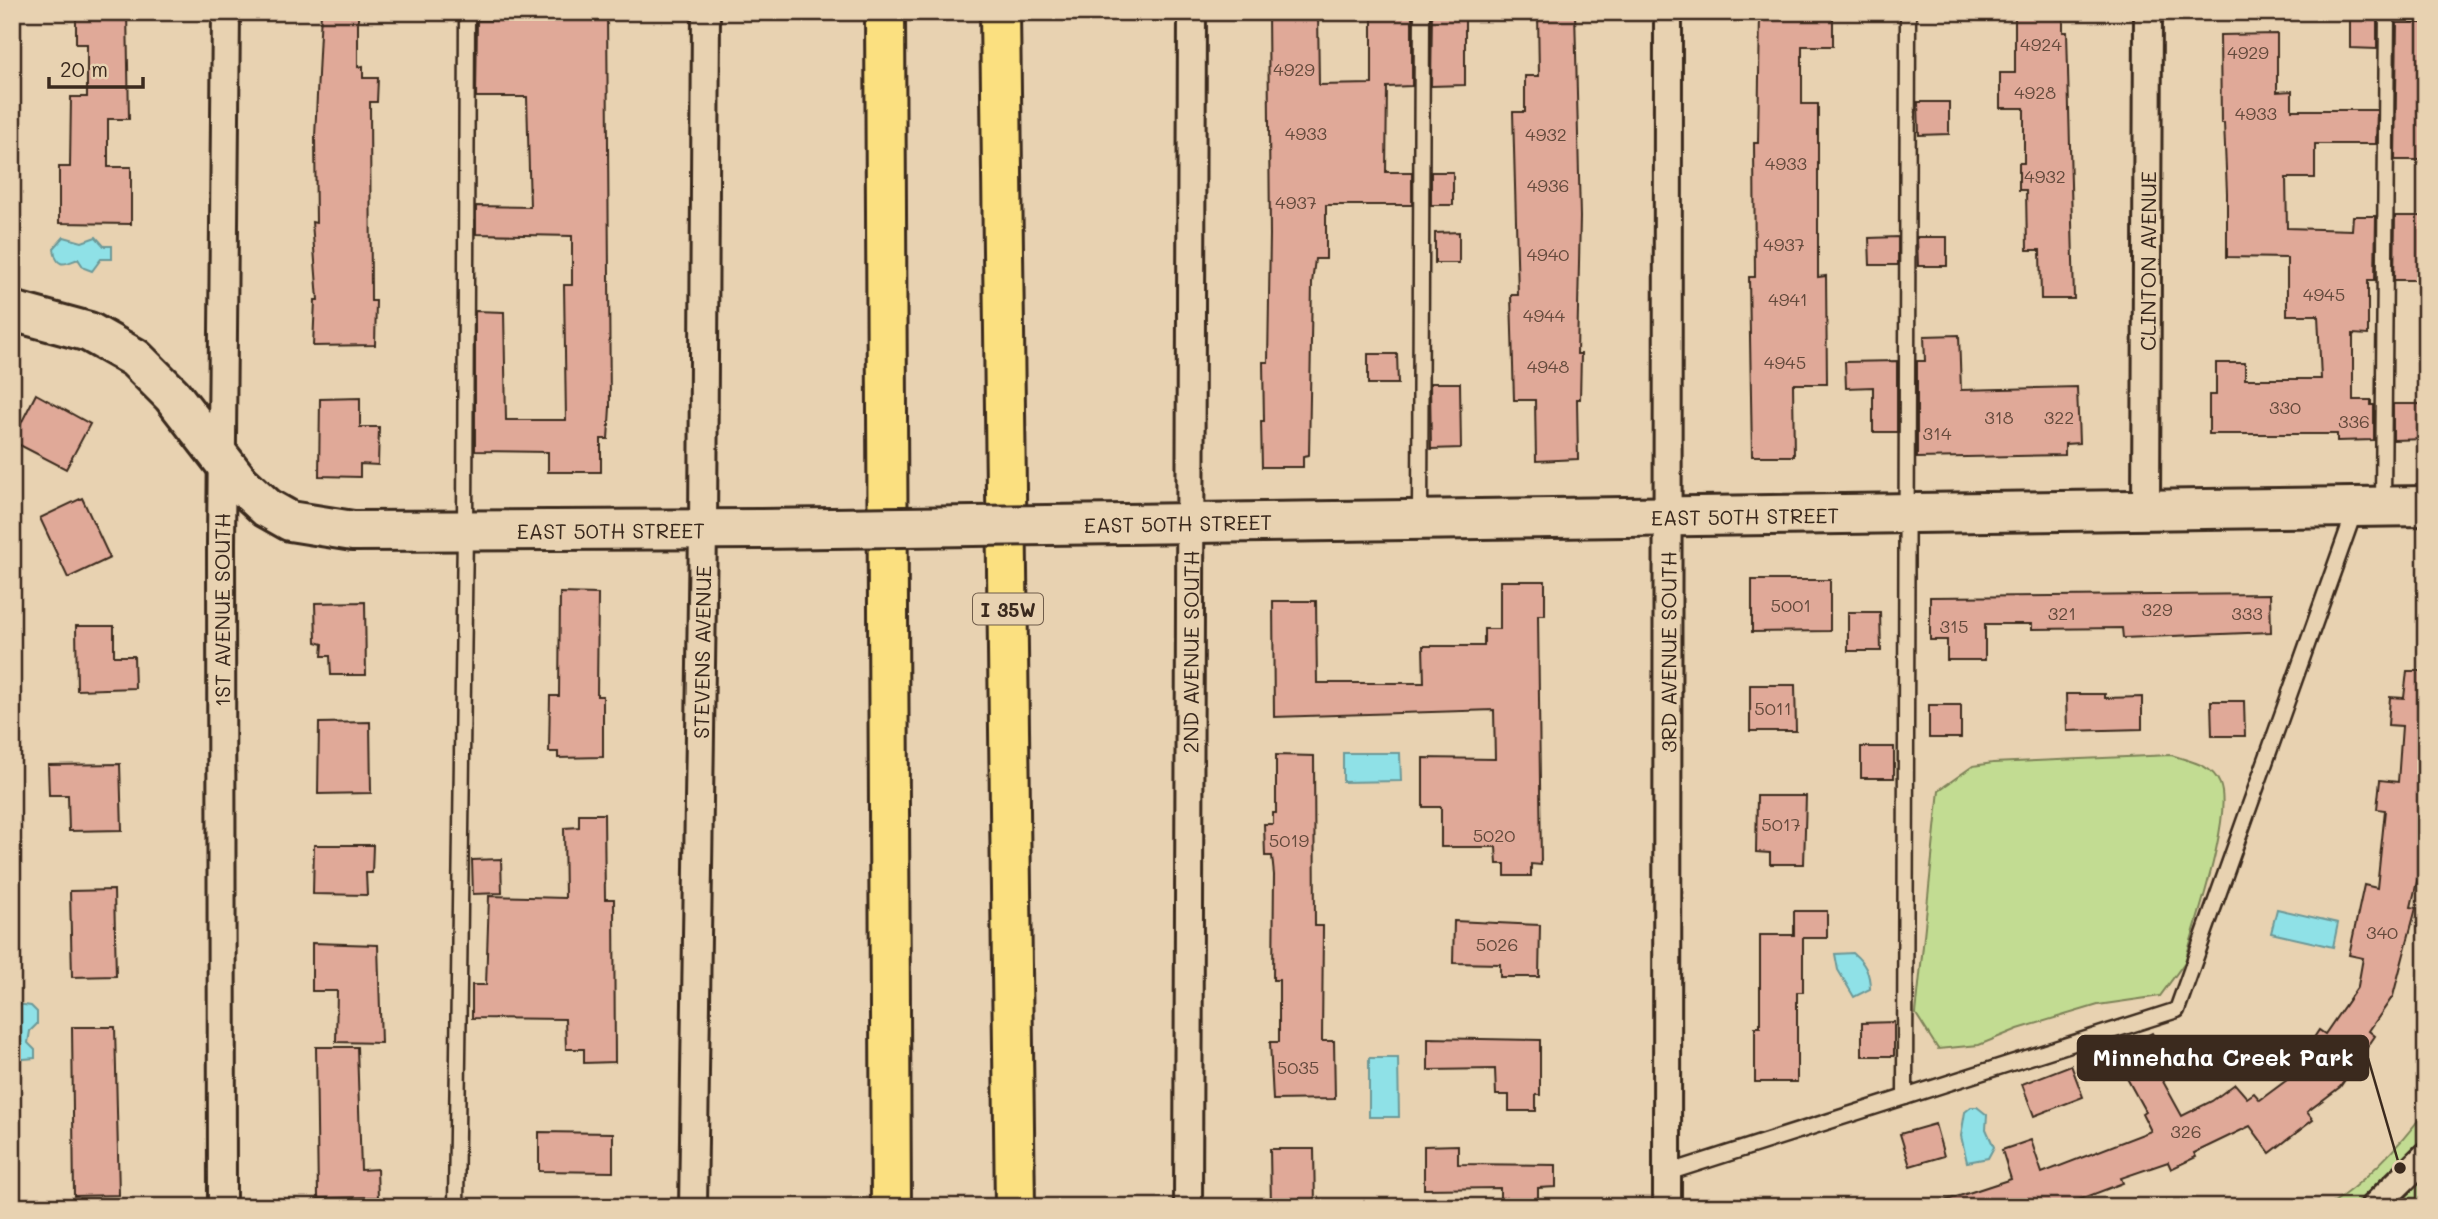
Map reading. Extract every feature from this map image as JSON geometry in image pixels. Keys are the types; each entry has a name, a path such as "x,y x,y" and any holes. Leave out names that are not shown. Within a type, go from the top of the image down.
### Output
{"highway":[{"path":"885,12 891,1207"},
{"name":"I 35W","path":"1000,12 1015,1207"}],"street":[{"name":"1ST AVENUE SOUTH","path":"222,1207 222,460 226,12"},
{"name":"STEVENS AVENUE","path":"693,1207 703,530 706,12"},
{"name":"2ND AVENUE SOUTH","path":"1188,1207 1192,12"},
{"name":"3RD AVENUE SOUTH","path":"1667,1207 1668,12"},
{"name":"CLINTON AVENUE","path":"2146,509 2148,12"},
{"name":"EAST 50TH STREET","path":"12,311 89,332 135,358 172,395 207,436 222,460 267,508 290,521 353,531 703,530 2426,506"},
{"path":"2374,1207 2426,1156"}],"lane":[{"path":"456,1207 465,531 467,12"},
{"path":"1420,520 1422,12"},
{"path":"1905,1097 1908,12"},
{"path":"1667,1173 2177,1010 2370,507 2387,12"}],"green space":[{"path":"2171,755 2199,764 2212,772 2220,784 2223,799 2217,845 2185,962 2160,996 2098,1005 2018,1029 1979,1045 1938,1049 1916,1014 1939,790 1973,766"},
{"path":"2426,1110 2426,1207 2327,1207 2381,1163"}],"water":[{"path":"64,237 82,242 96,237 104,246 112,246 112,259 101,259 92,271 84,268 78,259 60,263 54,248"},
{"path":"1343,753 1400,753 1401,781 1343,782"},
{"path":"2277,909 2338,923 2333,947 2271,933"},
{"path":"1853,953 1866,969 1870,989 1854,997 1838,970 1835,954"},
{"path":"17,1004 31,1006 37,1012 37,1024 30,1031 28,1043 35,1050 35,1058 12,1060 12,1013"},
{"path":"1369,1058 1398,1058 1399,1117 1369,1117"},
{"path":"1971,1107 1977,1107 1987,1115 1986,1129 1994,1147 1988,1158 1967,1162 1961,1136 1965,1112"}],"building":[{"path":"76,12 127,12 129,119 108,119 108,167 131,167 131,224 59,223 59,167 70,167 71,97 87,97 87,44 76,44"},
{"path":"321,12 358,12 358,67 363,66 363,78 378,78 377,102 370,102 371,301 376,301 375,345 313,346 315,300 318,300 312,222 316,223 315,137"},
{"path":"544,12 607,12 610,407 608,439 601,439 601,472 548,472 548,452 475,451 475,311 504,312 506,420 566,420 564,285 572,285 572,236 476,234 476,206 530,207 527,97 476,97 477,20 544,21"},
{"path":"1268,12 1318,12 1319,85 1372,84 1372,14 1412,13 1412,86 1387,87 1386,172 1412,172 1412,205 1326,205 1326,259 1315,259 1312,283 1309,455 1303,456 1303,467 1262,467 1263,362 1268,362 1270,235"},
{"path":"1465,12 1465,85 1431,86 1432,13"},
{"path":"1538,12 1575,12 1580,217 1577,354 1581,354 1580,399 1577,399 1578,459 1536,461 1535,400 1514,400 1511,295 1518,295 1513,112 1525,112 1525,76 1539,76"},
{"path":"1760,12 1833,12 1833,46 1802,46 1802,104 1818,104 1818,277 1826,276 1827,384 1793,384 1794,456 1752,456 1749,277 1755,277 1754,143 1758,143"},
{"path":"2015,12 2057,12 2057,19 2063,19 2063,32 2067,32 2074,299 2041,299 2040,250 2027,250 2026,190 2019,190 2019,163 2024,163 2024,108 2000,108 2000,73 2015,73"},
{"path":"2350,19 2377,19 2377,49 2350,48"},
{"path":"2397,23 2426,23 2426,160 2395,160"},
{"path":"2277,34 2277,92 2292,91 2292,110 2377,110 2376,144 2315,144 2315,178 2286,178 2287,228 2352,230 2353,216 2376,216 2375,280 2368,280 2368,335 2353,334 2353,400 2371,400 2371,405 2374,405 2374,440 2337,441 2337,434 2209,434 2209,395 2216,395 2216,363 2245,363 2245,379 2321,379 2318,315 2287,315 2287,258 2227,257 2220,35"},
{"path":"1918,102 1949,102 1949,134 1919,135"},
{"path":"1431,172 1453,172 1453,205 1431,205"},
{"path":"2395,216 2423,216 2424,280 2394,280"},
{"path":"1459,232 1459,263 1435,263 1435,233"},
{"path":"1898,237 1898,265 1870,265 1869,238"},
{"path":"1917,237 1947,237 1947,266 1918,266"},
{"path":"1959,335 1961,390 2077,387 2079,443 2065,444 2065,455 1917,458 1917,361 1925,361 1924,336"},
{"path":"1368,354 1397,354 1398,384 1368,384"},
{"path":"1897,361 1897,432 1873,432 1873,387 1846,388 1845,362"},
{"path":"1430,383 1460,383 1461,448 1431,449"},
{"path":"36,394 90,424 66,469 12,441"},
{"path":"360,398 360,427 379,427 378,465 360,464 360,477 319,476 320,399"},
{"path":"2393,404 2426,404 2426,439 2393,440"},
{"path":"82,498 110,558 68,578 40,518"},
{"path":"1752,580 1830,580 1830,631 1752,632"},
{"path":"1500,581 1545,581 1545,615 1538,615 1541,865 1531,864 1531,876 1505,876 1505,864 1497,864 1496,847 1441,847 1441,807 1423,807 1423,758 1495,759 1494,710 1274,717 1273,601 1316,601 1317,683 1424,683 1423,646 1484,646 1484,629 1500,629"},
{"path":"560,593 598,594 597,696 603,696 603,757 558,758 558,752 549,752 550,696 559,696"},
{"path":"2270,594 2271,632 2123,638 2122,628 2032,629 2032,624 1985,624 1985,660 1947,660 1947,640 1930,640 1930,597"},
{"path":"365,602 366,675 331,675 330,656 322,656 323,644 316,642 315,603"},
{"path":"1848,612 1880,612 1881,651 1848,651"},
{"path":"76,626 114,626 114,656 134,656 135,688 77,690"},
{"path":"2407,671 2426,671 2426,856 2423,856 2411,907 2416,908 2393,996 2369,1031 2375,1036 2340,1087 2307,1112 2313,1120 2270,1153 2250,1126 2194,1153 2196,1157 2171,1169 2168,1162 2121,1178 2123,1183 2060,1207 1942,1207 1941,1202 2011,1179 2002,1150 2031,1140 2042,1173 2151,1131 2142,1113 2145,1111 2113,1053 2152,1033 2167,1061 2155,1067 2182,1116 2212,1101 2235,1084 2247,1098 2254,1093 2260,1100 2311,1062 2302,1056 2319,1030 2325,1034 2358,986 2363,958 2349,955 2364,885 2377,888 2385,810 2377,809 2380,780 2398,782 2402,726 2388,725 2390,697 2404,698"},
{"path":"1750,685 1795,685 1796,731 1750,731"},
{"path":"2066,694 2105,694 2105,698 2142,697 2142,729 2067,731"},
{"path":"2211,701 2244,701 2245,736 2212,736"},
{"path":"1929,705 1961,705 1961,738 1929,738"},
{"path":"370,722 371,793 318,794 319,723"},
{"path":"1861,747 1894,747 1894,778 1861,778"},
{"path":"1276,755 1314,756 1315,926 1323,926 1322,1041 1334,1041 1335,1099 1273,1100 1270,1042 1279,1042 1279,980 1273,980 1274,875 1272,856 1265,856 1264,824 1273,824 1273,813 1276,813"},
{"path":"120,764 122,830 69,831 68,795 49,795 48,765"},
{"path":"1757,796 1806,796 1804,864 1770,864 1770,853 1756,852"},
{"path":"579,814 604,814 605,899 614,899 615,1062 584,1063 584,1049 566,1049 565,1019 472,1018 472,985 486,985 489,896 565,898 564,828 579,827"},
{"path":"314,845 373,845 372,873 366,873 367,895 313,894"},
{"path":"501,859 502,893 473,894 472,860"},
{"path":"114,890 116,976 72,977 70,891"},
{"path":"1794,911 1827,911 1827,938 1803,938 1803,992 1797,992 1797,1082 1755,1082 1755,1027 1760,1027 1760,935 1794,935"},
{"path":"1454,921 1540,925 1539,977 1500,977 1500,964 1453,963"},
{"path":"312,943 378,945 381,1043 336,1042 337,991 312,991"},
{"path":"1894,1022 1894,1056 1862,1056 1862,1023"},
{"path":"72,1027 115,1027 119,1195 74,1196"},
{"path":"1428,1038 1540,1040 1540,1095 1536,1095 1536,1111 1509,1111 1509,1095 1496,1095 1495,1069 1428,1070"},
{"path":"316,1047 357,1047 361,1170 377,1169 378,1197 318,1198"},
{"path":"2071,1065 2083,1097 2034,1116 2022,1084"},
{"path":"1935,1124 1944,1156 1910,1166 1900,1134"},
{"path":"539,1132 613,1133 613,1172 539,1171"},
{"path":"1458,1145 1458,1164 1556,1165 1556,1187 1538,1188 1538,1207 1500,1207 1500,1188 1424,1189 1424,1146"},
{"path":"1270,1149 1314,1149 1315,1206 1271,1207"}],"place":[{"name":"Minnehaha Creek Park","path":"2400,1168"}]}
